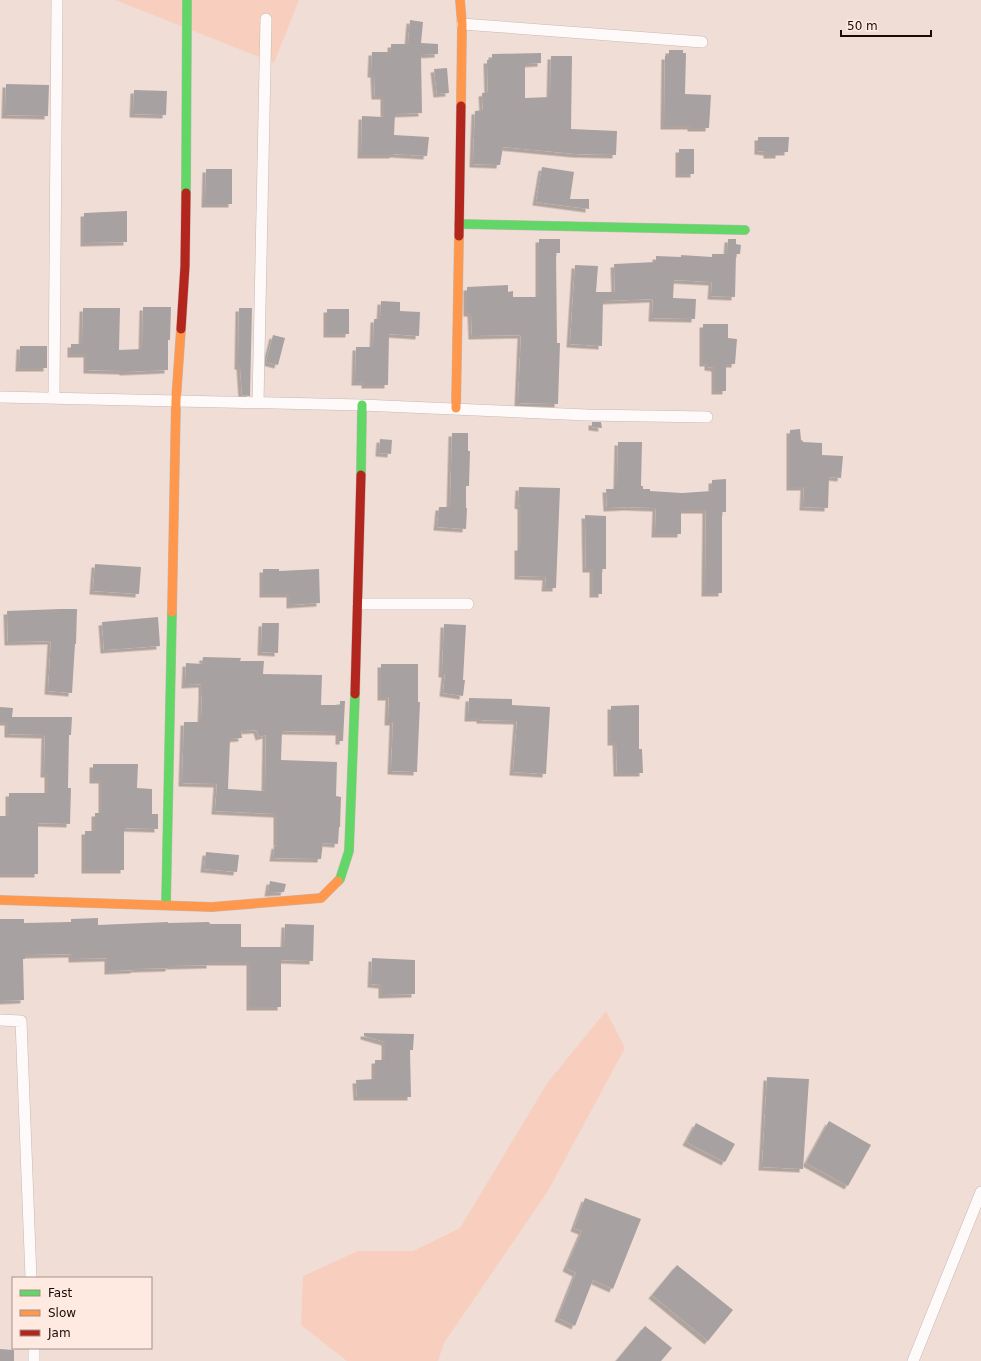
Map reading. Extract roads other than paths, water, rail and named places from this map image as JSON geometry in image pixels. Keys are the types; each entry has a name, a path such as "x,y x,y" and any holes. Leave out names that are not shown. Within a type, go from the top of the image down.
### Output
{"street":[{"path":"54,398 57,0"},
{"path":"166,905 176,400 185,266 187,0"},
{"path":"456,408 462,24 460,0"},
{"path":"258,402 266,20"},
{"path":"462,24 702,42"},
{"path":"459,224 745,230"},
{"path":"0,396 362,405 587,415 707,417"},
{"path":"0,900 212,907 321,898 340,879 349,851 358,604 362,405"},
{"path":"358,604 468,604"},
{"path":"0,1020 21,1021 31,1277"},
{"path":"913,1361 981,1192"},
{"path":"34,1349 34,1361"}]}
